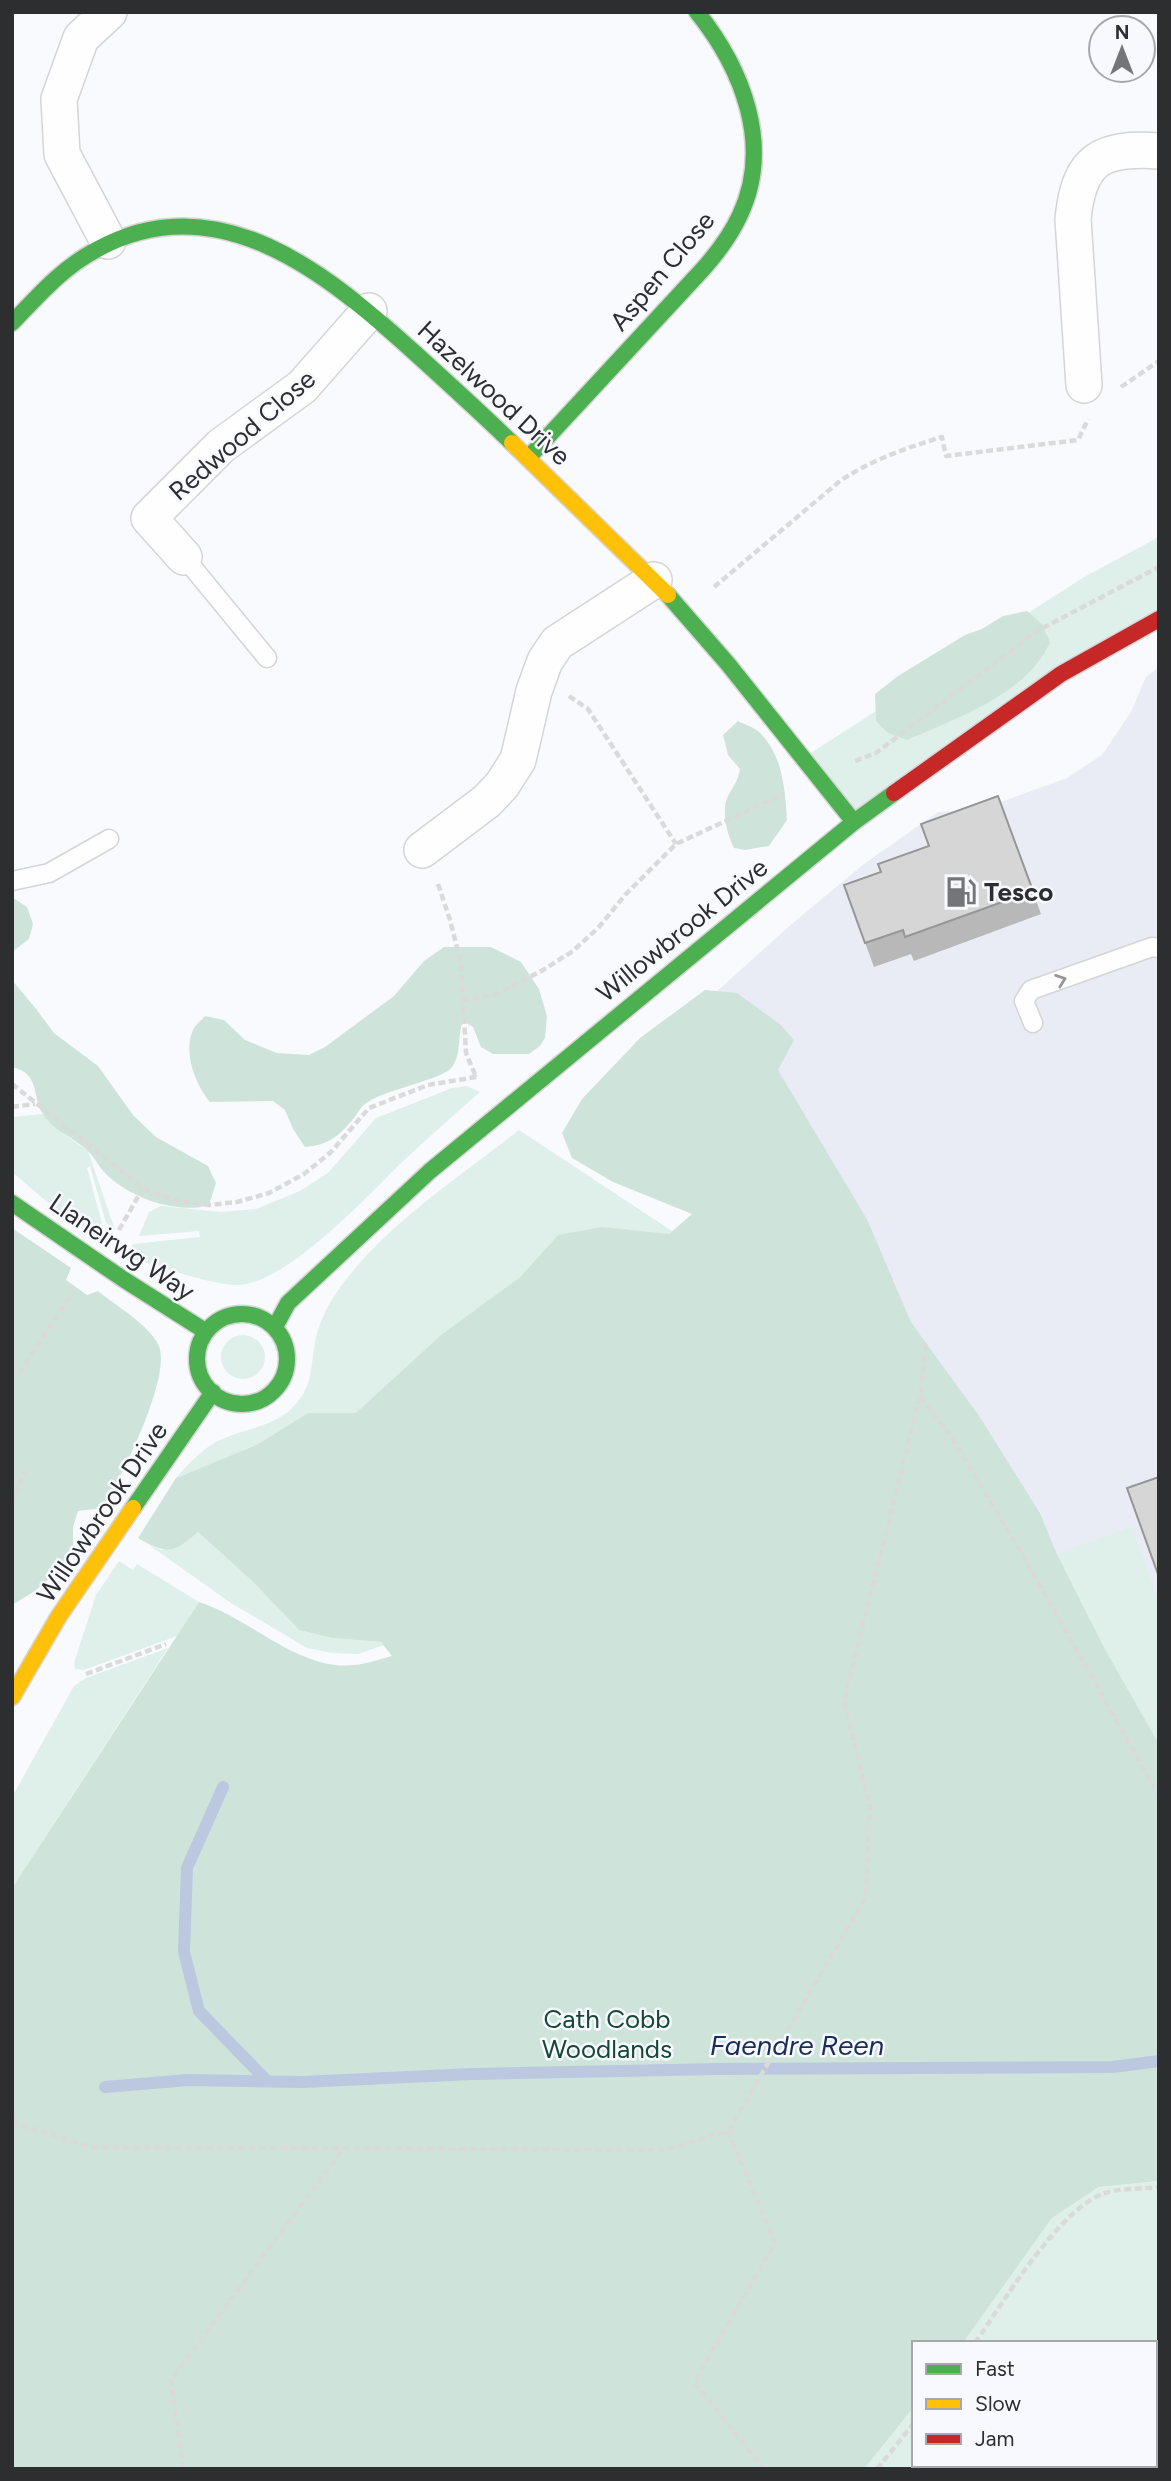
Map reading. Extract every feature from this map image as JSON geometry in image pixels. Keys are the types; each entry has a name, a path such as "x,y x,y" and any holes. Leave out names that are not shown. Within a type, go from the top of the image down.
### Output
{"street":[{"path":"108,241 62,154 59,99 81,38 109,12"},
{"name":"Aspen Close","path":"529,457 713,257 741,214 749,192 754,162 753,129 738,78 704,15"},
{"path":"1098,395 1073,219 1076,193 1082,176 1095,161 1116,151 1159,150"},
{"name":"Hazelwood Drive","path":"12,323 58,275 108,241 134,233 163,229 226,231 256,239 286,252 369,311 529,457 654,580 761,703 854,822"},
{"name":"Redwood Close","path":"184,557 149,518 221,446 302,387 369,311"},
{"path":"422,850 487,801 502,785 518,760 534,691 545,662 558,643 654,580"},
{"name":"Willowbrook Drive","path":"275,1327 288,1303 430,1171 854,822 961,743 1062,674 1159,620"},
{"name":"Llaneirwg Way","path":"12,1203 205,1331"},
{"path":"237,1313 258,1315 275,1327 285,1340 289,1360 285,1378 276,1390 260,1401 242,1405 221,1399 199,1376 198,1348 205,1331 219,1319 237,1313"},
{"name":"Willowbrook Drive","path":"12,1697 60,1616 213,1392"}],"lane":[{"path":"184,557 267,657"},
{"path":"12,881 49,873 109,839"},
{"path":"1033,1023 1024,1000 1031,990 1152,947 1159,948"}],"path":[{"path":"684,612 855,471 903,449 942,437 946,456 1077,440 1098,395 1159,361"},
{"path":"462,1001 497,994 573,951 599,927 625,895 677,845 769,803 817,776 876,753 1037,631 1159,566"},
{"path":"540,676 588,709 677,845"},
{"path":"422,850 421,859 439,886 461,963 466,1053 476,1077 488,1084"},
{"path":"12,1084 143,1188 173,1200 209,1205 237,1202 269,1193 304,1174 331,1152 369,1108 428,1085 476,1077"},
{"path":"12,1107 35,1104"},
{"path":"118,1231 143,1188"},
{"path":"19,1373 74,1292"},
{"path":"12,2120 14,2123 92,2147 664,2150 728,2131 866,1897 870,1807 844,1701 920,1396 926,1342"},
{"path":"920,1396 952,1438 1025,1559 1159,1796"},
{"path":"12,1504 25,1471"},
{"path":"86,1674 166,1644"},
{"path":"728,2131 775,2243 694,2382 764,2469"},
{"path":"183,2469 171,2380 344,2148"},
{"path":"976,2341 1052,2234 1080,2209 1104,2193 1159,2187"},
{"path":"877,2469 912,2425"}],"shaded area":[{"path":"1159,537 1159,620 854,822 803,758 1084,577"},
{"path":"1159,667 1159,1744 1057,1554 1040,1513 980,1417 911,1322 868,1221 715,993 864,864 938,812 982,809 1067,778 1102,755 1131,712 1146,677"},
{"path":"467,1086 480,1092 344,1219 298,1257 275,1272 254,1282 223,1284 126,1257 133,1244 200,1237 199,1231 139,1236 149,1212 161,1206 221,1212 256,1209 300,1191 328,1173 376,1118 452,1088"},
{"path":"43,1114 65,1135 88,1151 115,1230 106,1223 90,1166 87,1168 102,1223 93,1234 46,1201 12,1172 12,1117"},
{"path":"519,1130 672,1231 669,1234 558,1235 520,1277 441,1335 356,1414 308,1413 256,1445 176,1478 205,1449 216,1442 276,1420 293,1407 308,1382 316,1337 323,1317 351,1273 419,1207"},
{"path":"243,1335 252,1336 259,1341 264,1348 264,1366 259,1373 252,1378 243,1379 234,1378 227,1373 222,1366 221,1357 222,1348 227,1341 234,1336"},
{"path":"1132,1527 1159,1602 1159,1744 1105,1649 1057,1554"},
{"path":"198,1532 252,1581 299,1630 332,1638 381,1642 384,1645 358,1654 307,1648 231,1603 149,1545 162,1550"},
{"path":"119,1561 133,1570 137,1564 199,1602 177,1636 84,1670 75,1669 74,1663 96,1595"},
{"path":"168,1648 12,1888 12,1797 74,1686 86,1678"},
{"path":"1159,2181 1159,2469 864,2469 912,2409 912,2467 1157,2467 1157,2341 964,2341 1052,2218 1099,2187"}],"green space":[{"path":"1027,611 1042,624 1050,642 1040,660 1026,676 1008,690 968,713 907,740 888,733 876,721 875,694 898,676 965,635 982,629 1003,616"},
{"path":"738,721 758,731 773,750 784,784 787,820 769,846 745,850 734,848 725,814 726,800 736,783 740,769 728,755 723,735"},
{"path":"12,897 27,907 33,924 29,939 12,952"},
{"path":"444,947 491,947 521,962 539,989 547,1016 545,1038 540,1046 529,1054 493,1054 481,1047 473,1027 463,1021 455,1062 446,1072 368,1102 338,1135 313,1146 305,1147 285,1110 273,1101 210,1102 205,1095 195,1077 189,1047 194,1028 205,1016 224,1020 245,1040 277,1053 309,1055 325,1047 394,996 424,961"},
{"path":"12,980 54,1033 98,1066 133,1115 156,1137 208,1166 216,1183 209,1205 182,1208 168,1206 126,1190 105,1173 83,1146 47,1120 39,1107 31,1080 21,1070 12,1067"},
{"name":"Cath Cobb Woodlands","path":"705,990 737,993 781,1025 794,1040 778,1070 868,1221 911,1322 980,1417 1040,1513 1057,1554 1105,1649 1159,1744 1159,2181 1099,2187 1052,2218 964,2341 912,2341 912,2409 864,2469 12,2469 12,1888 199,1602 314,1660 334,1665 354,1665 392,1656 381,1642 332,1638 299,1630 252,1581 198,1532 183,1544 170,1549 156,1547 138,1538 176,1478 256,1445 308,1413 356,1413 441,1335 520,1277 558,1235 602,1227 669,1234 692,1214 613,1182 572,1158 562,1133 582,1099 640,1038"},
{"path":"12,1228 71,1268 66,1280 87,1295 98,1291 139,1322 158,1344 161,1358 159,1378 143,1426 103,1508 78,1511 73,1527 73,1551 59,1570 35,1591 12,1605"}],"building":[{"name":"Tesco","path":"998,796 1033,891 905,937 903,930 865,943 844,885 881,872 878,864 929,846 921,824"},
{"path":"1159,1477 1159,1577 1127,1488"}],"waterway":[{"name":"Faendre Reen","path":"223,1787 187,1868 184,1952 199,2011 267,2081"},
{"name":"Faendre Reen","path":"105,2087 188,2080 302,2082 472,2074 717,2069 1113,2067 1159,2061"}],"traffic: fast":[{"path":"529,457 704,268 724,243 740,215 754,162 748,108 727,58 697,12"},
{"path":"12,323 61,274 96,250 141,232 185,226 227,232 268,246 308,268 345,294 415,353 512,443"},
{"path":"668,595 728,664 854,822"},
{"path":"275,1327 288,1303 430,1171 854,822 894,793"},
{"path":"12,1203 205,1331"},
{"path":"233,1314 251,1314 267,1321 280,1334 287,1350 287,1359 287,1368 280,1384 267,1397 251,1404 233,1404 217,1397 204,1384 197,1368 197,1350 204,1334 217,1321 233,1314"},
{"path":"133,1508 213,1392"}],"traffic: slow":[{"path":"512,443 668,595"},
{"path":"12,1697 59,1616 133,1508"}],"traffic: jam":[{"path":"894,793 1061,674 1159,619"}],"place":[{"name":"Tesco","path":"961,892"}]}
